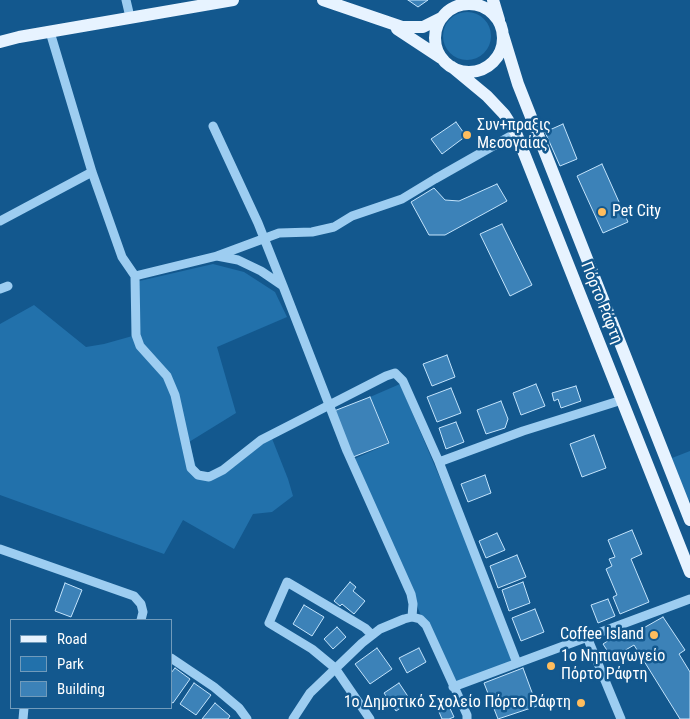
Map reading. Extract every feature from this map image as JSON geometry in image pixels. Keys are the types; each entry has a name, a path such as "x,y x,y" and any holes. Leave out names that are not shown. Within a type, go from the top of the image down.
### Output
{"main road":[{"path":"0,42 19,37 233,0"},
{"path":"324,0 354,4 372,17 402,27 417,28 431,24 449,10 464,2 484,7 493,14 502,30 502,46 498,55 491,63 473,72 463,71 447,63 437,49 435,38 436,28 441,18"},
{"name":"Πόρτο Ράφτη","path":"493,0 522,92 687,506 690,520"},
{"name":"Πόρτο Ράφτη","path":"372,17 412,38 447,63 487,96 504,114 516,133 690,572"}],"street":[{"path":"126,0 130,17"},
{"path":"50,32 92,172 122,257 135,276 136,335 140,346 167,376 175,395 190,468 198,475 209,477 223,470 261,440 395,373 403,381 439,462 517,663"},
{"path":"213,126 264,238 347,451 411,594 413,604 412,617"},
{"path":"135,276 217,256 279,233 312,232 334,227 352,216 402,199 435,178 516,133"},
{"path":"0,221 92,172"},
{"path":"217,256 246,263 261,270 283,286"},
{"path":"439,462 523,431 622,400"},
{"path":"0,549 134,596 141,604 143,612 141,619"},
{"path":"370,719 335,668 312,649 269,623 287,582 365,628 372,635"},
{"path":"453,686 690,599"},
{"path":"293,719 310,693 350,653 380,629 394,622 412,617 420,619 426,625 467,715 467,719"},
{"path":"587,637 621,719"},
{"path":"172,659 214,687 239,708 247,719"}],"green space":[{"path":"462,12 472,12 484,19 491,31 491,41 484,53 472,60 462,60 454,56 447,49 443,41 443,31 447,23 454,16"},
{"path":"213,264 244,272 275,292 287,317 217,347 236,413 189,442 199,477 232,462 271,436 293,496 272,512 253,514 234,549 183,520 164,554 0,495 0,324 34,305 86,347 136,335 135,282"},
{"path":"400,384 518,662 453,690 354,459 390,443 370,397"},
{"path":"690,451 690,500 688,501 672,458"}],"building":[{"path":"408,0 428,0 418,7"},
{"path":"456,122 466,136 442,154 431,139"},
{"path":"563,124 577,159 560,166 545,132"},
{"path":"602,164 628,222 603,233 577,176"},
{"path":"497,184 507,201 445,235 429,235 411,202 434,188 445,200 459,201"},
{"path":"502,224 532,285 510,296 480,234"},
{"path":"447,355 455,377 432,386 423,364"},
{"path":"536,384 545,406 521,415 513,393"},
{"path":"576,386 581,401 561,408 558,399 554,401 552,393"},
{"path":"451,388 461,413 437,422 427,397"},
{"path":"370,397 389,443 353,457 334,411"},
{"path":"501,401 508,419 505,428 486,434 477,410"},
{"path":"456,422 464,442 446,449 439,428"},
{"path":"594,435 606,468 582,477 570,444"},
{"path":"485,475 491,493 468,502 461,484"},
{"path":"632,530 642,554 631,559 649,602 620,614 613,597 617,595 606,569 612,566 609,559 615,557 608,540"},
{"path":"497,533 505,550 486,558 479,541"},
{"path":"517,555 526,577 498,588 490,566"},
{"path":"350,582 356,587 353,591 365,601 354,614 342,604 340,606 334,601"},
{"path":"523,582 530,603 509,611 502,590"},
{"path":"65,583 82,590 71,617 55,611"},
{"path":"608,599 615,616 598,623 591,605"},
{"path":"304,605 324,617 312,636 293,624"},
{"path":"535,609 544,632 521,641 512,618"},
{"path":"663,617 685,650 679,654 690,672 690,719 680,719 634,645 612,658 603,644 620,633 624,639"},
{"path":"337,627 346,637 333,649 324,639"},
{"path":"377,648 392,669 370,684 355,664"},
{"path":"419,648 426,662 407,673 399,658"},
{"path":"175,668 190,679 173,703 172,702 172,672"},
{"path":"523,668 537,706 498,719 484,683"},
{"path":"194,683 211,695 196,715 180,704"},
{"path":"399,683 411,701 396,711 384,693"},
{"path":"447,702 454,717 442,719 437,707"},
{"path":"215,703 230,716 228,719 202,719"}],"place":[{"name":"Συν+πραξις Μεσογαίας","path":"467,135"},
{"name":"Pet City","path":"602,212"},
{"name":"Coffee Island","path":"654,635"},
{"name":"1ο Νηπιαγωγείο Πόρτο Ράφτη","path":"551,666"},
{"name":"1ο Δημοτικό Σχολείο Πόρτο Ράφτη","path":"581,703"}]}
